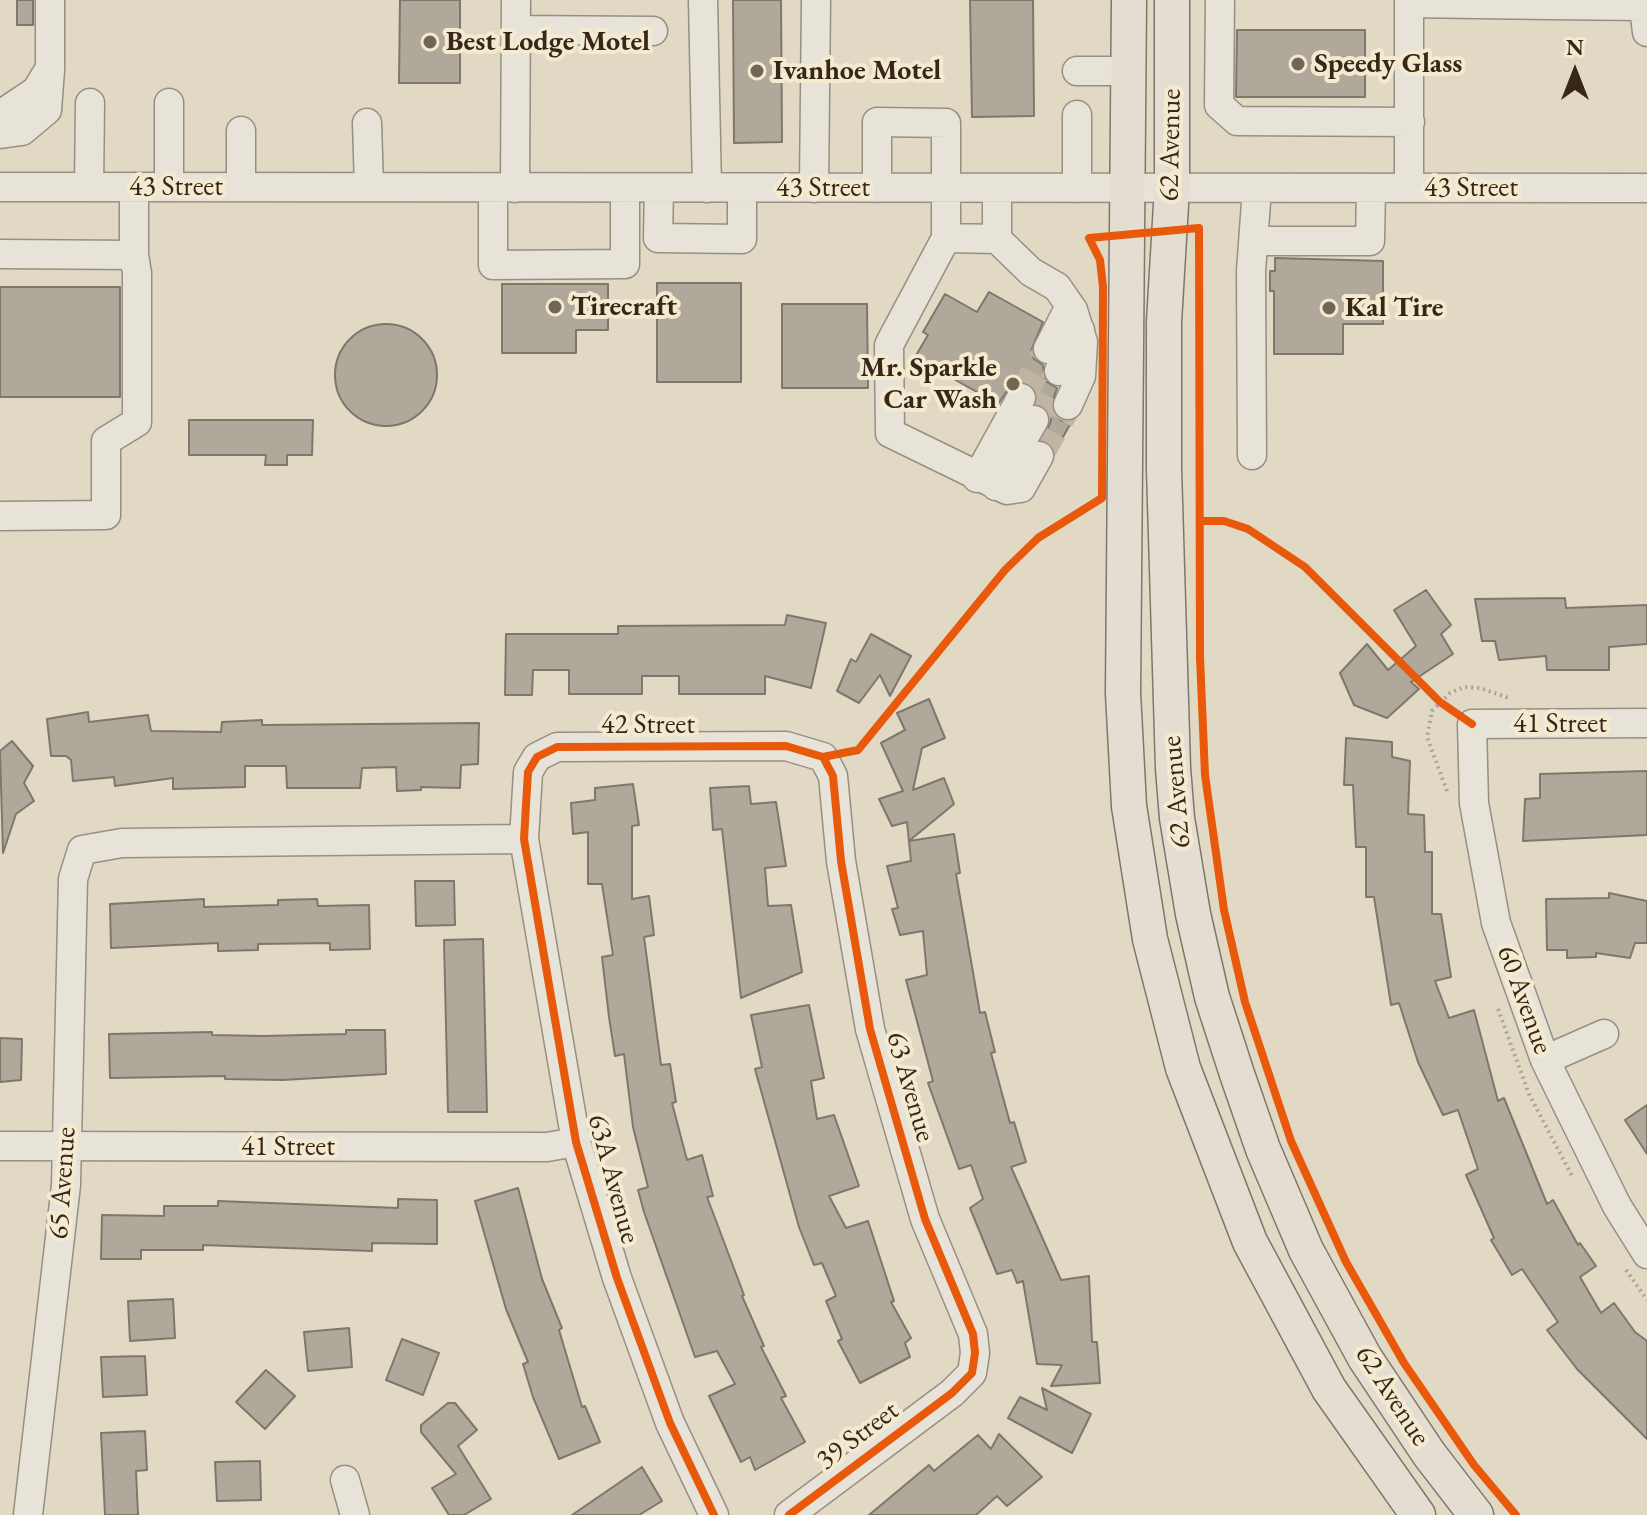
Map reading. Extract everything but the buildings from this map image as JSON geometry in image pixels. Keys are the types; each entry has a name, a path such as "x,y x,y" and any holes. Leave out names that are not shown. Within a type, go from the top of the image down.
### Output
{"main road":[{"name":"62 Avenue","path":"1129,0 1123,693 1129,806 1150,939 1183,1068 1250,1242 1329,1389 1418,1515"},
{"name":"62 Avenue","path":"1172,0 1172,188 1164,322 1170,707 1177,818 1202,957 1224,1037 1263,1149 1306,1250 1373,1369 1476,1515"}],"street":[{"path":"0,134 22,131 47,110 50,0"},
{"path":"516,0 504,188 493,265 625,264 625,188"},
{"path":"703,0 707,188"},
{"path":"814,188 816,0"},
{"path":"1220,0 1219,105 1237,121 1410,122"},
{"path":"1409,188 1409,1 1549,2 1645,13"},
{"path":"516,30 653,31"},
{"path":"0,115 36,91 50,68"},
{"path":"1077,71 1129,71"},
{"path":"89,187 90,103"},
{"path":"169,103 169,187"},
{"path":"1077,115 1077,188"},
{"path":"877,188 877,122 946,123 946,238 889,345 890,433 998,484"},
{"path":"367,123 369,187"},
{"path":"241,131 241,187"},
{"name":"43 Street","path":"0,187 1647,188"},
{"path":"0,516 106,515 106,441 137,422 134,187"},
{"path":"659,188 658,238 742,239 742,188"},
{"path":"997,188 997,239"},
{"path":"1252,455 1257,188"},
{"path":"1254,241 1370,241 1371,188"},
{"path":"946,238 997,239 1031,272 1057,287 1075,318 1083,342 1081,376 1068,405"},
{"path":"0,254 134,255"},
{"path":"1054,360 1075,318"},
{"path":"998,484 1027,409"},
{"path":"998,484 1039,456"},
{"name":"41 Street","path":"1472,724 1647,723"},
{"name":"60 Avenue","path":"1472,724 1474,803 1496,923 1545,1060 1617,1206 1647,1254"},
{"name":"42 Street","path":"524,839 528,772 537,757 557,747 786,746 823,757 833,776"},
{"name":"63 Avenue","path":"833,776 843,876 870,1029 925,1219 973,1334 972,1373 952,1393"},
{"name":"65 Avenue","path":"28,1515 69,1148 73,879 82,850 122,843 524,839"},
{"name":"63A Avenue","path":"524,839 576,1142 617,1278 670,1423 714,1515"},
{"path":"1545,1060 1604,1034"},
{"name":"41 Street","path":"0,1146 547,1147 576,1142"},
{"name":"39 Street","path":"789,1515 952,1393"},
{"path":"345,1480 355,1515"}],"path":[{"path":"1429,690 1472,724"}],"tunnel":[{"path":"1021,398 1048,349"},
{"path":"1034,420 1059,371"},
{"path":"1039,456 1068,405"}],"cycle path":[{"path":"823,757 858,750 1005,570 1038,538 1102,498 1103,287 1100,260 1089,238 1199,228 1200,657 1205,775 1224,910 1245,1002 1291,1141 1346,1262 1404,1363 1474,1465 1516,1515"},
{"path":"1200,521 1224,521 1248,529 1305,567 1440,702 1472,724"},
{"path":"714,1515 670,1423 617,1278 576,1142 524,839 528,772 537,757 557,747 786,746 823,757 833,776 841,861 870,1029 925,1219 973,1334 975,1353 972,1373 952,1393 789,1515"}],"place":[{"name":"Best Lodge Motel","path":"430,42"},
{"name":"Speedy Glass","path":"1298,64"},
{"name":"Ivanhoe Motel","path":"757,71"},
{"name":"Tirecraft","path":"555,307"},
{"name":"Kal Tire","path":"1329,308"},
{"name":"Mr. Sparkle Car Wash","path":"1013,384"}]}
